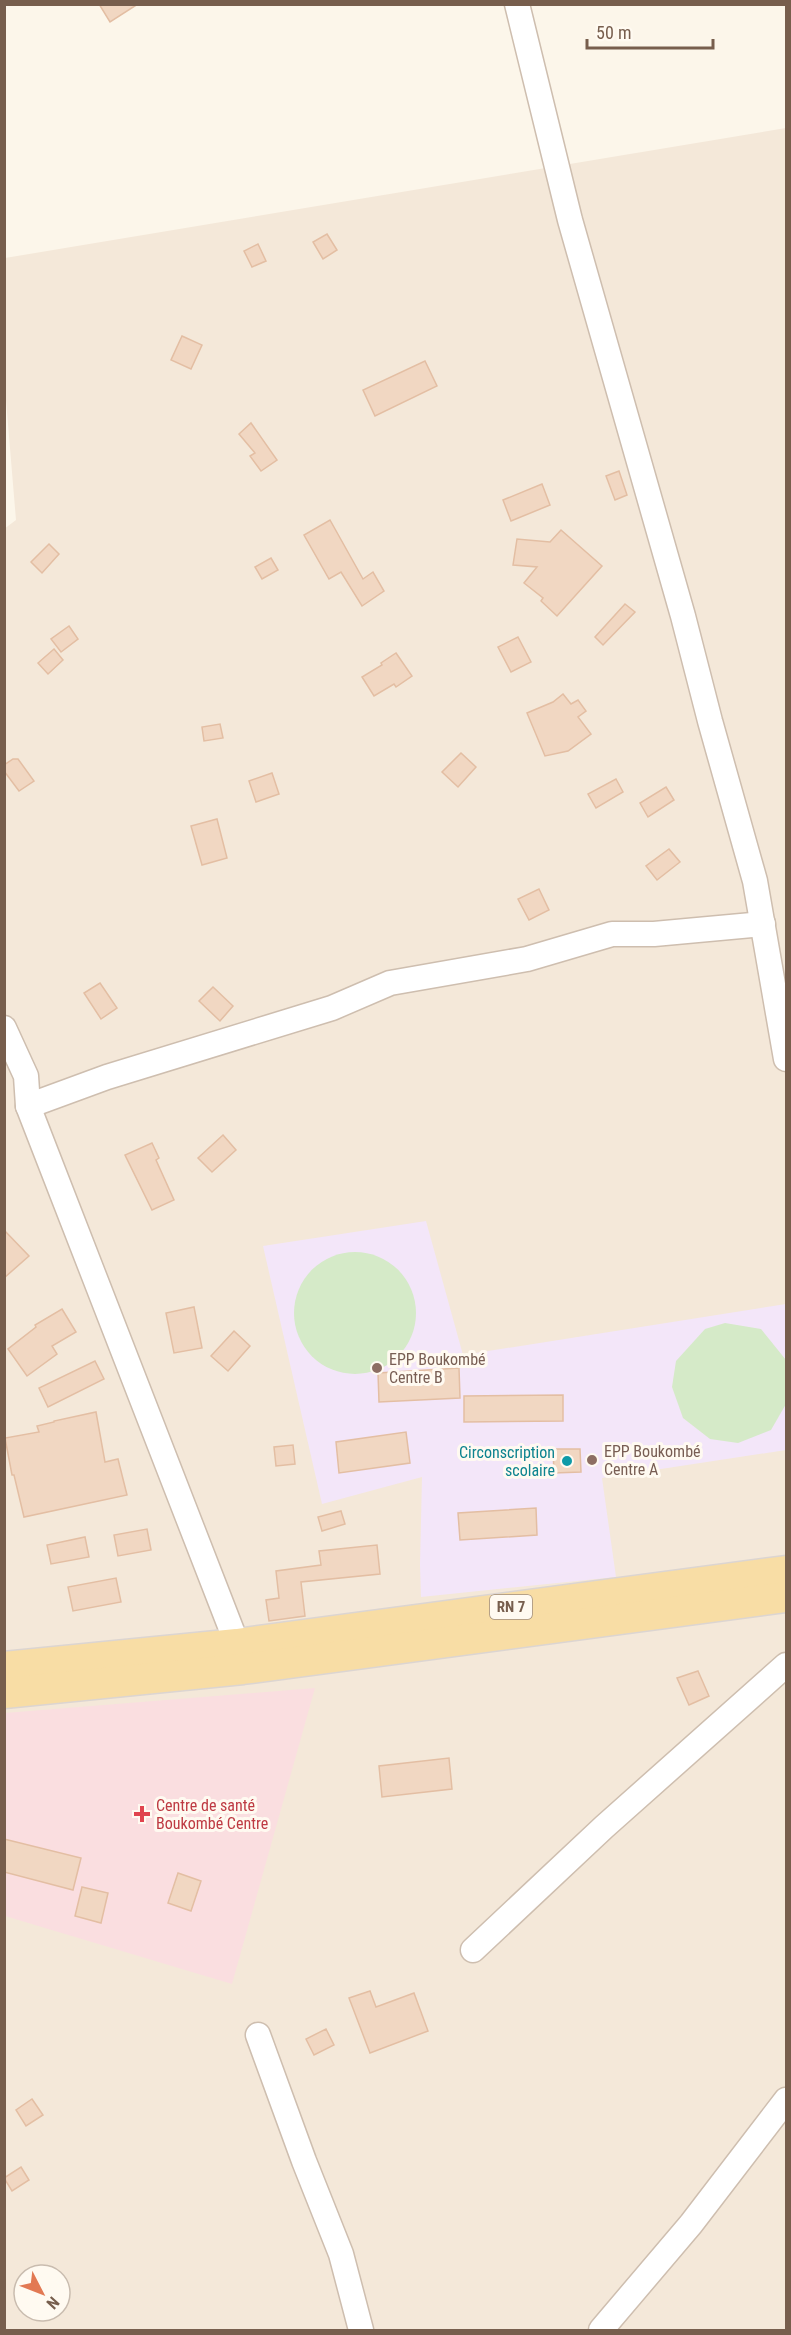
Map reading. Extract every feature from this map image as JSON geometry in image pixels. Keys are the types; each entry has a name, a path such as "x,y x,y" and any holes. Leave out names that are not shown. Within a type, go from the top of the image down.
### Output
{"main road":[{"name":"RN 7","path":"4,1667 237,1644 786,1571"},
{"name":"RN 7","path":"4,1693 243,1669 786,1597"}],"street":[{"path":"516,4 570,220 683,616 755,881 786,1059"},
{"path":"28,1107 107,1077 332,1008 390,983 527,959 612,934 654,934 763,924"},
{"path":"4,1028 26,1076 28,1107 237,1644"},
{"path":"473,1950 604,1827 786,1665"},
{"path":"258,2035 304,2161 342,2254 361,2331"},
{"path":"602,2331 691,2224 786,2100"}],"shaded area":[{"path":"786,128 786,2330 5,2330 4,529 16,520 5,388 5,258"},
{"name":"EPP Boukombé Centre A","path":"426,1221 463,1355 786,1304 786,1450 602,1478 616,1577 421,1597 422,1477 322,1504 263,1246"},
{"name":"Centre de santé Boukombé Centre","path":"315,1688 232,1984 5,1916 5,1713"}],"green space":[{"path":"355,1252 379,1256 398,1270 412,1289 416,1313 412,1337 398,1356 379,1370 355,1374 331,1370 312,1356 298,1337 294,1313 298,1289 312,1270 331,1256"},
{"path":"725,1323 761,1329 786,1360 786,1404 771,1430 738,1443 710,1439 683,1418 672,1387 676,1361 705,1329"}],"building":[{"path":"99,4 138,4 110,22"},
{"path":"327,234 337,250 323,259 313,242"},
{"path":"258,244 266,261 252,267 244,251"},
{"path":"182,336 202,345 191,369 171,360"},
{"path":"425,361 437,386 375,416 363,390"},
{"path":"251,423 277,460 261,471 250,456 255,453 239,434"},
{"path":"619,471 627,495 615,500 606,476"},
{"path":"542,484 550,505 511,521 503,500"},
{"path":"330,520 363,579 373,572 384,591 362,606 341,572 329,579 304,535"},
{"path":"561,530 602,566 557,616 541,601 543,598 524,583 537,567 513,565 517,539 550,542"},
{"path":"49,544 59,554 42,573 31,562"},
{"path":"271,558 278,570 262,579 255,567"},
{"path":"625,604 635,612 603,645 595,637"},
{"path":"69,626 78,639 61,652 51,639"},
{"path":"518,637 531,662 511,672 498,647"},
{"path":"54,649 63,660 48,674 38,663"},
{"path":"396,653 412,676 396,687 394,684 374,696 362,677"},
{"path":"563,694 571,704 578,700 586,711 578,717 591,734 568,751 545,756 527,713 553,702"},
{"path":"220,724 223,738 204,741 202,727"},
{"path":"461,753 476,767 458,787 442,772"},
{"path":"13,759 18,759 34,781 19,791 4,771 4,765"},
{"path":"272,773 279,794 256,802 249,781"},
{"path":"616,779 623,792 596,808 588,794"},
{"path":"666,787 674,800 648,817 640,803"},
{"path":"217,819 227,858 202,865 191,826"},
{"path":"669,849 680,862 657,880 646,866"},
{"path":"539,889 549,910 529,920 518,899"},
{"path":"100,983 117,1008 101,1019 84,993"},
{"path":"213,987 233,1006 220,1021 199,1001"},
{"path":"223,1135 236,1150 212,1172 198,1158"},
{"path":"152,1143 159,1158 156,1160 174,1200 152,1210 125,1155"},
{"path":"4,1230 29,1256 4,1278"},
{"path":"194,1307 202,1348 174,1353 166,1313"},
{"path":"62,1309 76,1332 52,1346 57,1354 27,1376 8,1349 36,1327 35,1325"},
{"path":"234,1331 250,1346 228,1371 211,1356"},
{"path":"95,1361 104,1379 48,1407 39,1388"},
{"path":"459,1368 460,1398 379,1402 378,1373"},
{"path":"563,1395 563,1421 464,1422 464,1396"},
{"path":"96,1412 105,1462 118,1459 127,1495 24,1517 14,1475 12,1475 5,1438 39,1432 37,1426"},
{"path":"406,1432 410,1463 339,1473 336,1442"},
{"path":"293,1445 295,1464 276,1466 274,1447"},
{"name":"Circonscription scolaire","path":"553,1449 580,1449 581,1472 554,1473"},
{"path":"536,1508 537,1535 460,1540 458,1513"},
{"path":"341,1511 345,1524 322,1531 318,1517"},
{"path":"147,1529 151,1550 118,1556 114,1535"},
{"path":"85,1537 89,1557 51,1564 47,1545"},
{"path":"377,1545 380,1574 301,1582 305,1616 269,1621 266,1600 279,1598 276,1571 321,1565 319,1551"},
{"path":"116,1578 121,1602 73,1611 68,1587"},
{"path":"698,1671 709,1696 689,1705 677,1678"},
{"path":"449,1758 452,1789 382,1797 379,1766"},
{"path":"4,1839 81,1858 73,1890 4,1872"},
{"path":"178,1873 201,1881 191,1911 168,1903"},
{"path":"82,1887 108,1893 101,1923 75,1916"},
{"path":"370,1991 376,2007 414,1993 428,2031 370,2053 349,1998"},
{"path":"326,2029 334,2045 314,2055 306,2039"},
{"path":"32,2099 43,2115 26,2126 16,2110"},
{"path":"21,2167 29,2180 12,2191 4,2178"}],"place":[{"name":"EPP Boukombé Centre B","path":"377,1368"},
{"name":"EPP Boukombé Centre A","path":"592,1460"},
{"name":"Circonscription scolaire","path":"567,1461"},
{"name":"Centre de santé Boukombé Centre","path":"142,1814"}]}
